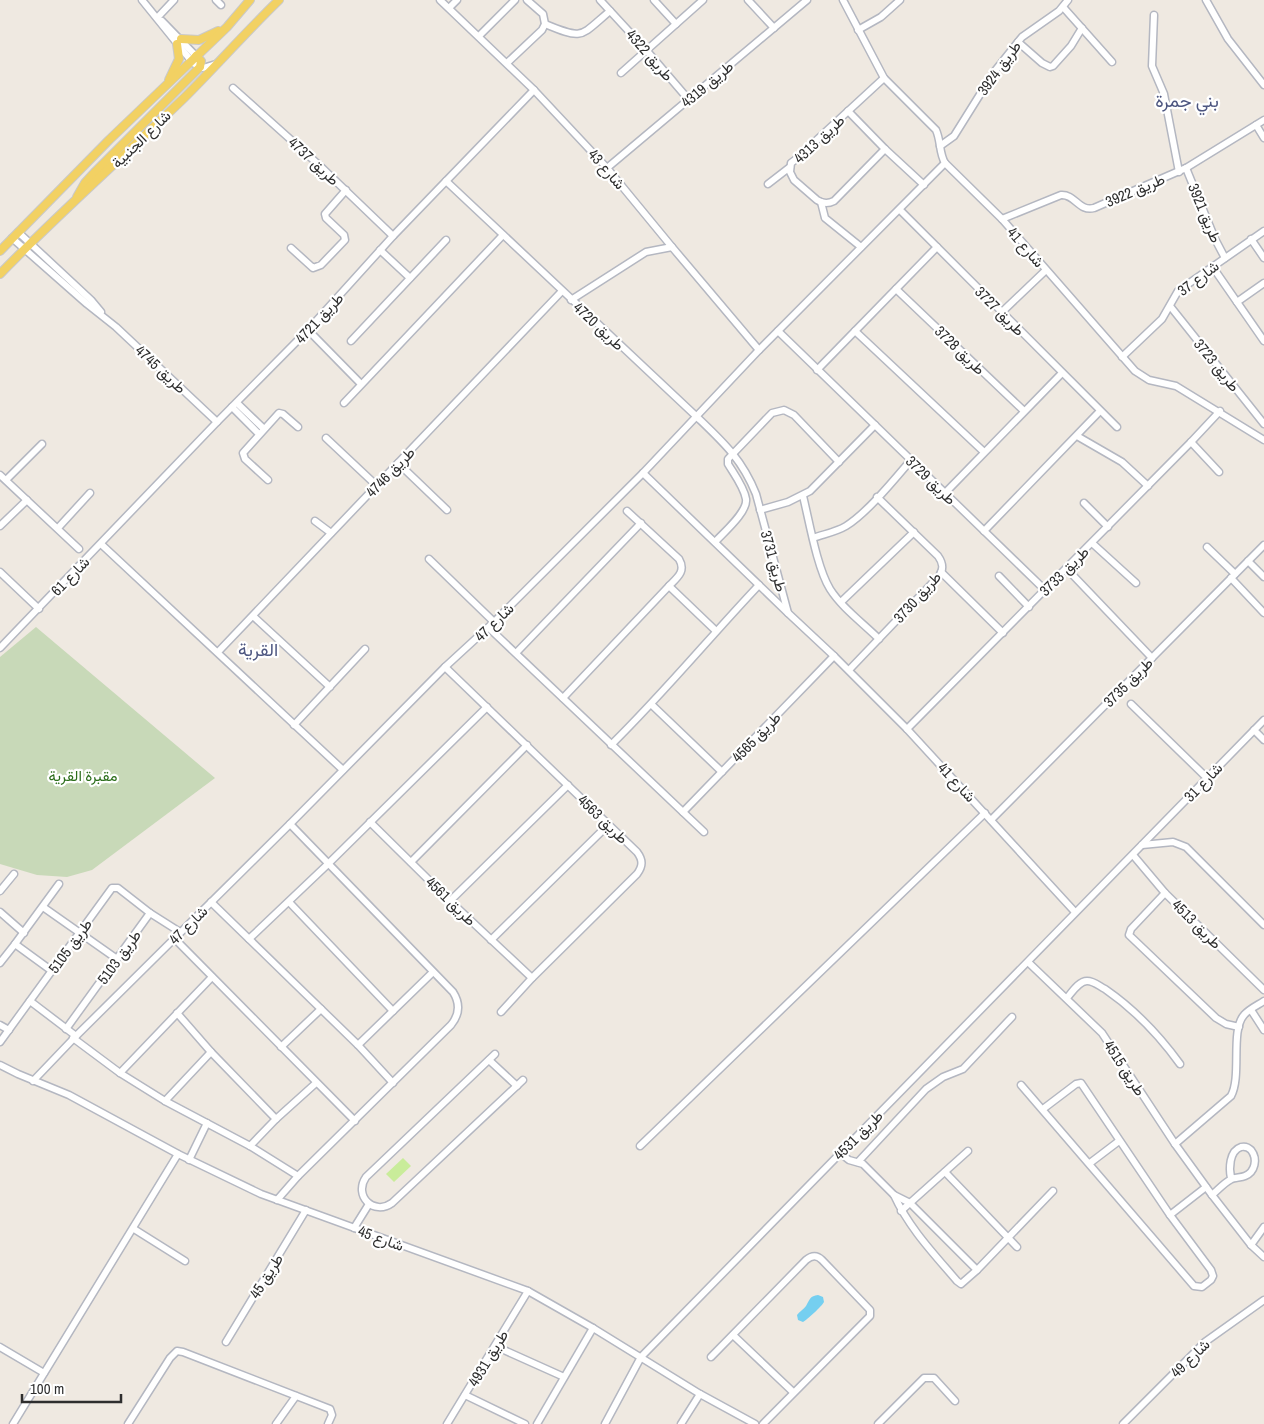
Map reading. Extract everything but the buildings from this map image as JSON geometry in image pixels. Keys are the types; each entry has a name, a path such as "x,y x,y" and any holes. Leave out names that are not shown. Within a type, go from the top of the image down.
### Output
{"main road":[{"name":"شارع الجنبية","path":"0,251 226,27 250,0"},
{"name":"شارع الجنبية","path":"0,274 27,246 186,96 279,0"},
{"path":"167,84 179,59 179,42 199,40 226,27"},
{"path":"75,202 85,183 96,171 200,67 201,62 194,58"}],"street":[{"path":"142,0 194,58"},
{"path":"157,18 174,0"},
{"name":"شارع 43","path":"440,0 507,63 608,168 759,350"},
{"path":"449,8 457,0"},
{"path":"479,36 515,0"},
{"path":"507,63 542,30 545,24 543,14 527,0"},
{"name":"طريق 4322","path":"600,0 647,50 689,100"},
{"path":"654,0 676,24"},
{"path":"621,73 703,0"},
{"path":"748,0 774,28"},
{"name":"طريق 4319","path":"608,168 807,0"},
{"name":"شارع 41","path":"843,0 884,78 933,126 938,135 941,154 945,163 1002,219 1122,357 1144,377 1176,386 1220,411 1264,440"},
{"path":"858,30 881,17 900,0"},
{"name":"طريق 3924","path":"940,146 954,136 994,72 1018,42 1027,32 1063,7 1068,0"},
{"path":"1206,0 1228,39 1264,85"},
{"path":"1063,7 1112,62"},
{"path":"545,24 572,35 577,35 586,31 610,11"},
{"name":"طريق 3921","path":"1154,15 1152,66 1164,94 1178,172"},
{"path":"1018,42 1042,63 1050,67 1072,46 1082,28"},
{"path":"200,67 208,68 218,62"},
{"name":"طريق 4313","path":"768,184 790,167 794,160 884,78"},
{"name":"طريق 4737","path":"233,88 346,190 393,236"},
{"name":"طريق 4721","path":"101,544 308,330 393,236 534,90"},
{"name":"طريق 4313","path":"848,111 924,185"},
{"name":"طريق 3922","path":"1002,219 1061,195 1069,196 1083,208 1090,209 1186,168 1264,120"},
{"path":"1256,125 1264,138"},
{"path":"821,202 834,201 885,149"},
{"path":"643,473 759,350 945,163"},
{"name":"طريق 4313","path":"790,167 791,176 821,202 825,218 861,247"},
{"name":"طريق 3921","path":"1186,168 1224,258"},
{"name":"طريق 4720","path":"446,181 697,417"},
{"path":"291,248 313,268 321,266 345,240 344,235 326,218 325,214 346,190"},
{"name":"طريق 3727","path":"900,210 1117,427"},
{"name":"شارع 37","path":"1122,357 1162,319 1170,306 1171,300 1178,291 1264,231"},
{"name":"طريق 4745","path":"18,232 27,246"},
{"path":"344,403 503,234"},
{"name":"طريق 4745","path":"12,238 27,246 91,300 104,317 217,422"},
{"path":"350,341 446,240"},
{"path":"1251,240 1264,258"},
{"path":"571,300 646,252 672,247"},
{"path":"817,370 936,247"},
{"path":"380,250 410,278"},
{"path":"1212,266 1263,337"},
{"path":"1002,312 1046,270"},
{"path":"1237,302 1264,283"},
{"name":"طريق 3728","path":"896,289 1024,411"},
{"name":"طريق 4746","path":"218,652 562,291"},
{"name":"طريق 3723","path":"1170,306 1264,424"},
{"path":"308,330 362,384"},
{"path":"855,330 984,452"},
{"name":"طريق 3729","path":"778,332 1045,590"},
{"path":"945,493 1062,373"},
{"path":"234,405 262,432"},
{"path":"715,542 742,513 746,506 744,493 728,464 728,459 772,413 784,410 794,416 839,462"},
{"path":"984,531 1100,411"},
{"name":"طريق 3733","path":"907,729 1067,569 1220,411"},
{"path":"268,480 243,455 278,414 281,413 298,427"},
{"name":"طريق 3731","path":"697,417 733,453 750,480 788,613"},
{"name":"طريق 3731","path":"760,510 803,496 875,425"},
{"path":"1077,436 1122,462 1148,486"},
{"path":"326,438 376,485"},
{"path":"1191,442 1219,472"},
{"path":"6,480 42,444"},
{"path":"813,538 839,530 848,525 911,460"},
{"path":"398,463 447,510"},
{"name":"شارع 41","path":"643,473 832,658 849,670 907,729 1075,912"},
{"name":"شارع 47","path":"33,1081 445,667 489,628 643,473"},
{"path":"0,475 79,549"},
{"path":"58,528 90,493"},
{"path":"803,496 824,579 841,602 879,639"},
{"name":"طريق 3730","path":"849,670 943,568 941,559 877,497"},
{"path":"0,526 26,500"},
{"path":"1084,503 1108,527"},
{"path":"563,698 680,574 683,565 679,559 627,511"},
{"path":"315,521 331,533"},
{"path":"516,653 641,523"},
{"path":"841,602 914,532"},
{"path":"1092,543 1136,583"},
{"path":"101,544 343,770"},
{"name":"شارع 61","path":"0,648 101,544"},
{"name":"طريق 3735","path":"991,820 1264,545"},
{"path":"1207,547 1264,614"},
{"path":"428,559 494,622"},
{"path":"1248,561 1264,577"},
{"path":"1067,569 1152,658"},
{"name":"شارع 61","path":"0,572 39,609"},
{"path":"941,572 1003,632"},
{"path":"999,576 1029,607"},
{"path":"611,745 652,705 759,585"},
{"path":"670,586 716,631"},
{"path":"253,616 330,687"},
{"path":"489,628 704,832"},
{"path":"294,724 366,649"},
{"name":"طريق 4565","path":"683,812 832,658"},
{"name":"طريق 4563","path":"445,667 641,857 641,869 532,978 501,1012"},
{"path":"1131,704 1207,778"},
{"path":"652,705 722,772"},
{"path":"249,939 328,864 486,707"},
{"name":"شارع 31","path":"1075,912 1264,720"},
{"path":"1254,730 1264,740"},
{"path":"411,862 526,745"},
{"path":"450,901 568,786"},
{"path":"640,1146 985,813"},
{"name":"طريق 4561","path":"370,822 532,978"},
{"path":"277,1200 298,1176 451,1025 457,1015 458,1003 456,997 433,972 290,824"},
{"path":"492,940 608,825"},
{"path":"1142,845 1173,842 1186,847 1264,925"},
{"name":"طريق 4513","path":"1133,854 1165,893 1264,990"},
{"path":"0,891 14,874"},
{"path":"0,962 24,933 59,884"},
{"name":"طريق 5105","path":"0,1042 112,888 118,888 150,913"},
{"path":"1165,893 1131,929 1129,935 1216,1018 1226,1024 1239,1026"},
{"path":"211,902 358,1045 393,1083"},
{"path":"289,902 393,1011"},
{"path":"43,907 117,959"},
{"path":"0,912 24,933"},
{"name":"طريق 4531","path":"605,1424 640,1357 1075,912"},
{"path":"150,913 180,932"},
{"name":"طريق 5103","path":"66,1029 150,913"},
{"path":"174,938 355,1121"},
{"path":"15,944 52,971"},
{"name":"طريق 4515","path":"1028,962 1107,1039 1175,1144 1252,1245"},
{"path":"358,1045 433,972"},
{"path":"120,1073 212,977"},
{"path":"1067,998 1082,982 1096,983 1123,1003 1144,1022 1180,1064"},
{"path":"1175,1144 1232,1096 1235,1086 1239,1026 1244,1015 1264,1001"},
{"path":"30,1002 120,1073 165,1101 250,1146 298,1176"},
{"path":"281,1047 321,1009"},
{"path":"1251,1010 1264,1030"},
{"path":"177,1013 211,1052 276,1119"},
{"path":"858,1162 926,1089 943,1077 963,1069 1012,1017"},
{"path":"0,1025 9,1030"},
{"path":"165,1101 211,1052"},
{"path":"495,1054 366,1177 361,1191 369,1204 383,1208 392,1203 523,1080"},
{"path":"489,1060 517,1086"},
{"name":"شارع 45","path":"0,1065 33,1081 69,1095 178,1154 254,1191 528,1291 593,1328 700,1394 755,1424"},
{"path":"250,1146 276,1119 316,1083"},
{"path":"1021,1085 1194,1286 1202,1287 1211,1280 1213,1276 1211,1270 1170,1215 1081,1083 1076,1084 1043,1109"},
{"path":"190,1160 207,1123"},
{"path":"1090,1163 1119,1141"},
{"path":"1212,1195 1232,1178 1247,1176 1255,1166 1252,1152 1247,1147 1237,1149 1233,1156 1230,1164 1232,1178"},
{"path":"901,1211 968,1151"},
{"path":"840,1153 849,1160 866,1166 894,1195 910,1203 977,1270"},
{"path":"13,1424 178,1154"},
{"path":"945,1172 1018,1247"},
{"path":"1170,1215 1206,1187"},
{"path":"894,1195 901,1211 920,1239 959,1283 964,1283 1053,1191"},
{"path":"354,1228 369,1204"},
{"name":"طريق 45","path":"226,1342 306,1210"},
{"path":"1264,1227 1252,1245 1264,1256"},
{"path":"134,1228 185,1261"},
{"path":"710,1357 809,1258 816,1256 822,1260 870,1310 870,1316 763,1424"},
{"name":"طريق 4931","path":"447,1424 528,1291"},
{"name":"شارع 49","path":"1123,1424 1205,1342 1264,1300"},
{"path":"537,1424 593,1328"},
{"path":"733,1335 793,1392"},
{"path":"495,1346 564,1377"},
{"path":"0,1347 44,1373"},
{"path":"128,1424 170,1358 177,1351 330,1409 332,1415 328,1424"},
{"path":"878,1424 924,1378 934,1378 955,1401"},
{"path":"681,1424 700,1394"},
{"path":"276,1424 296,1396"},
{"path":"465,1396 525,1424"}],"green space":[{"name":"مقبرة القرية","path":"36,627 215,778 92,870 67,877 37,875 0,864 0,657"},
{"path":"403,1158 411,1166 394,1182 386,1174"}],"water":[{"path":"818,1295 823,1297 823,1304 805,1321 798,1320 797,1315 809,1300"}],"district":[{"name":"بني جمرة","path":"1187,100"},
{"name":"القرية","path":"258,649"}]}
